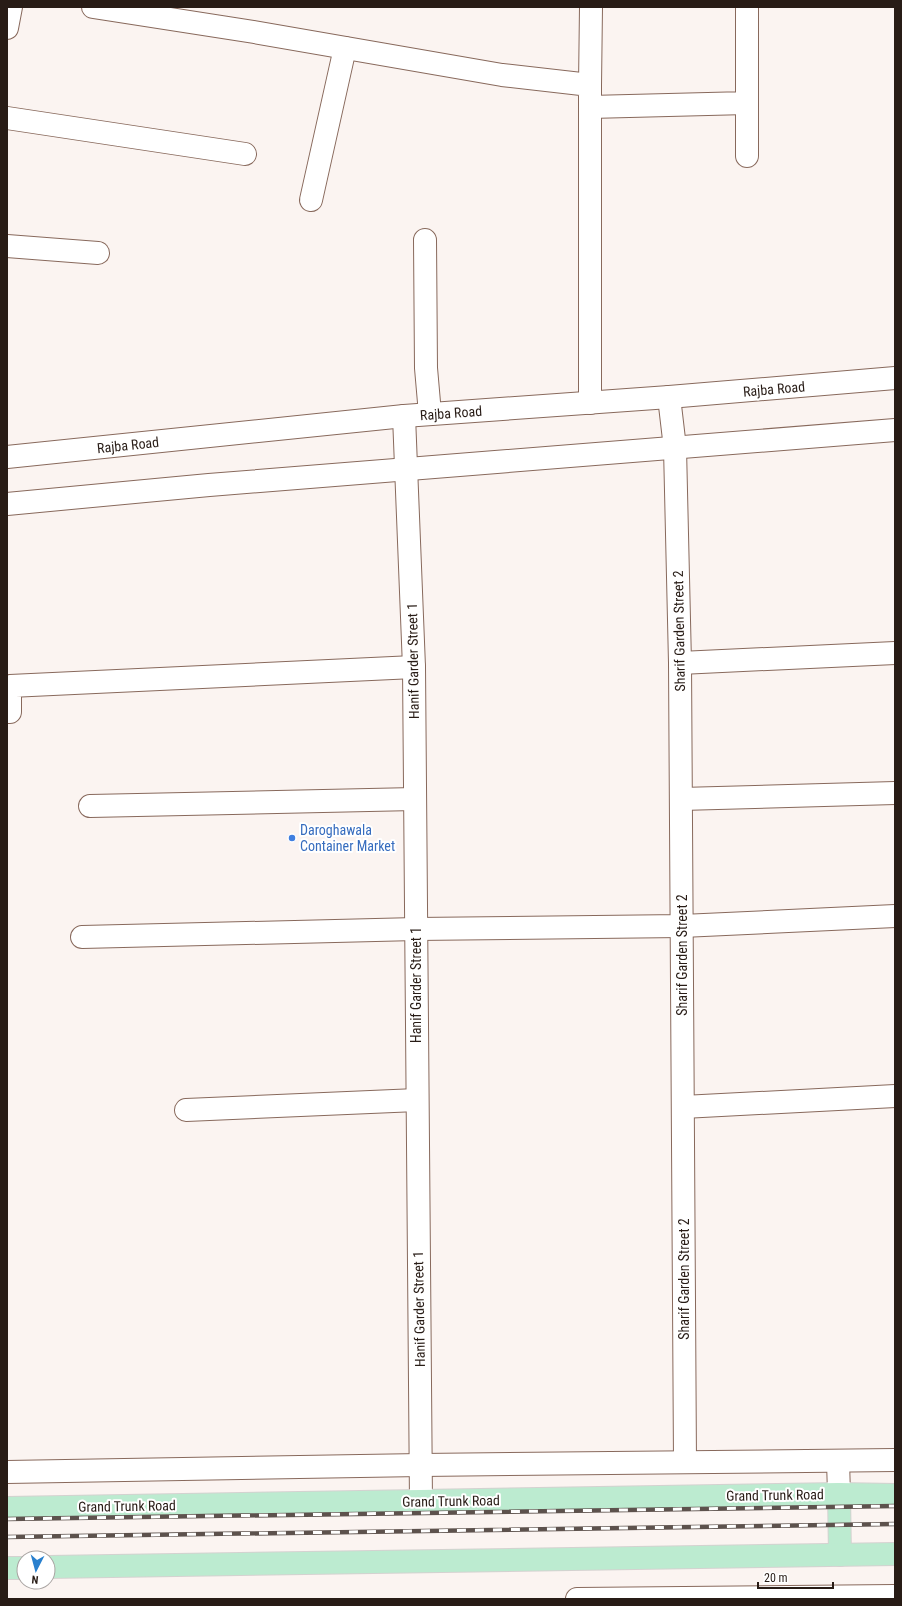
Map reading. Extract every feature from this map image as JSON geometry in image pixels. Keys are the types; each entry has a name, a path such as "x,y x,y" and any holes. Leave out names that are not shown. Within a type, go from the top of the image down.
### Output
{"main road":[{"name":"Grand Trunk Road","path":"7,1508 839,1494 895,1495"},
{"path":"839,1494 840,1555"},
{"path":"56,1567 895,1554"}],"street":[{"path":"7,28 11,7"},
{"path":"93,7 254,32 502,75 590,85"},
{"path":"590,403 591,7"},
{"path":"747,7 747,156"},
{"path":"311,200 345,48"},
{"path":"590,107 747,102"},
{"path":"7,118 245,154"},
{"path":"425,240 426,368 430,414"},
{"path":"7,246 98,253"},
{"name":"Rajba Road","path":"7,457 404,416 669,397 895,378"},
{"name":"Sharif Garden Street 2","path":"669,397 675,448 680,662 686,1462"},
{"name":"Hanif Garder Street 1","path":"404,416 414,667 421,1502"},
{"path":"7,504 406,469 895,430"},
{"path":"680,662 895,653"},
{"path":"7,712 10,712 10,686 414,667"},
{"path":"681,799 895,793"},
{"path":"90,806 415,799"},
{"path":"82,937 416,929 682,926 895,916"},
{"path":"683,1107 895,1096"},
{"path":"186,1110 417,1100"},
{"path":"7,1472 421,1465 895,1460"},
{"path":"838,1461 839,1494"},
{"path":"577,1599 895,1596"}],"railway":[{"path":"7,1519 895,1506"},
{"path":"7,1537 895,1524"}],"place":[{"name":"Daroghawala Container Market","path":"292,838"}]}
